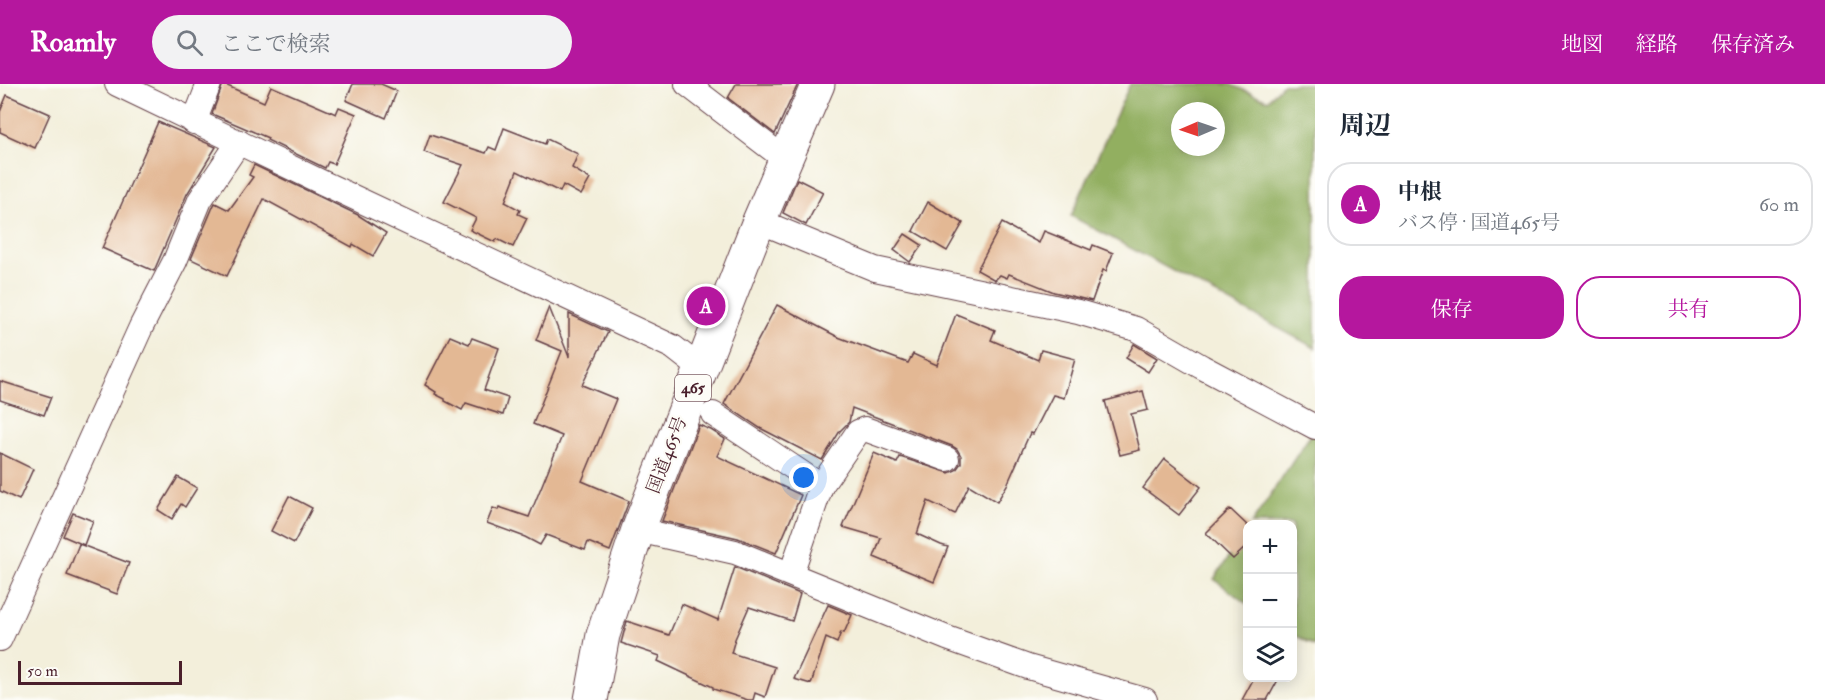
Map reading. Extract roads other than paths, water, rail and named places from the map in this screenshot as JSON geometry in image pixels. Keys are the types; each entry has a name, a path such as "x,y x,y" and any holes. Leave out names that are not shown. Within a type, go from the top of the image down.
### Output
{"highway":[{"name":"国道465号","path":"591,700 603,635 638,530 759,221 818,84"}],"street":[{"path":"117,84 673,347 700,368"},
{"path":"194,122 209,84"},
{"path":"687,84 785,159"},
{"path":"0,639 141,327 175,261 200,200 239,142"},
{"path":"759,221 875,269 1078,312 1136,329 1315,427"},
{"path":"713,414 821,486"},
{"path":"791,574 821,486 858,432 865,429 947,459"},
{"path":"638,530 735,552 948,638 1018,663 1145,700"}],"place":[{"name":"中根","path":"706,306"}]}
